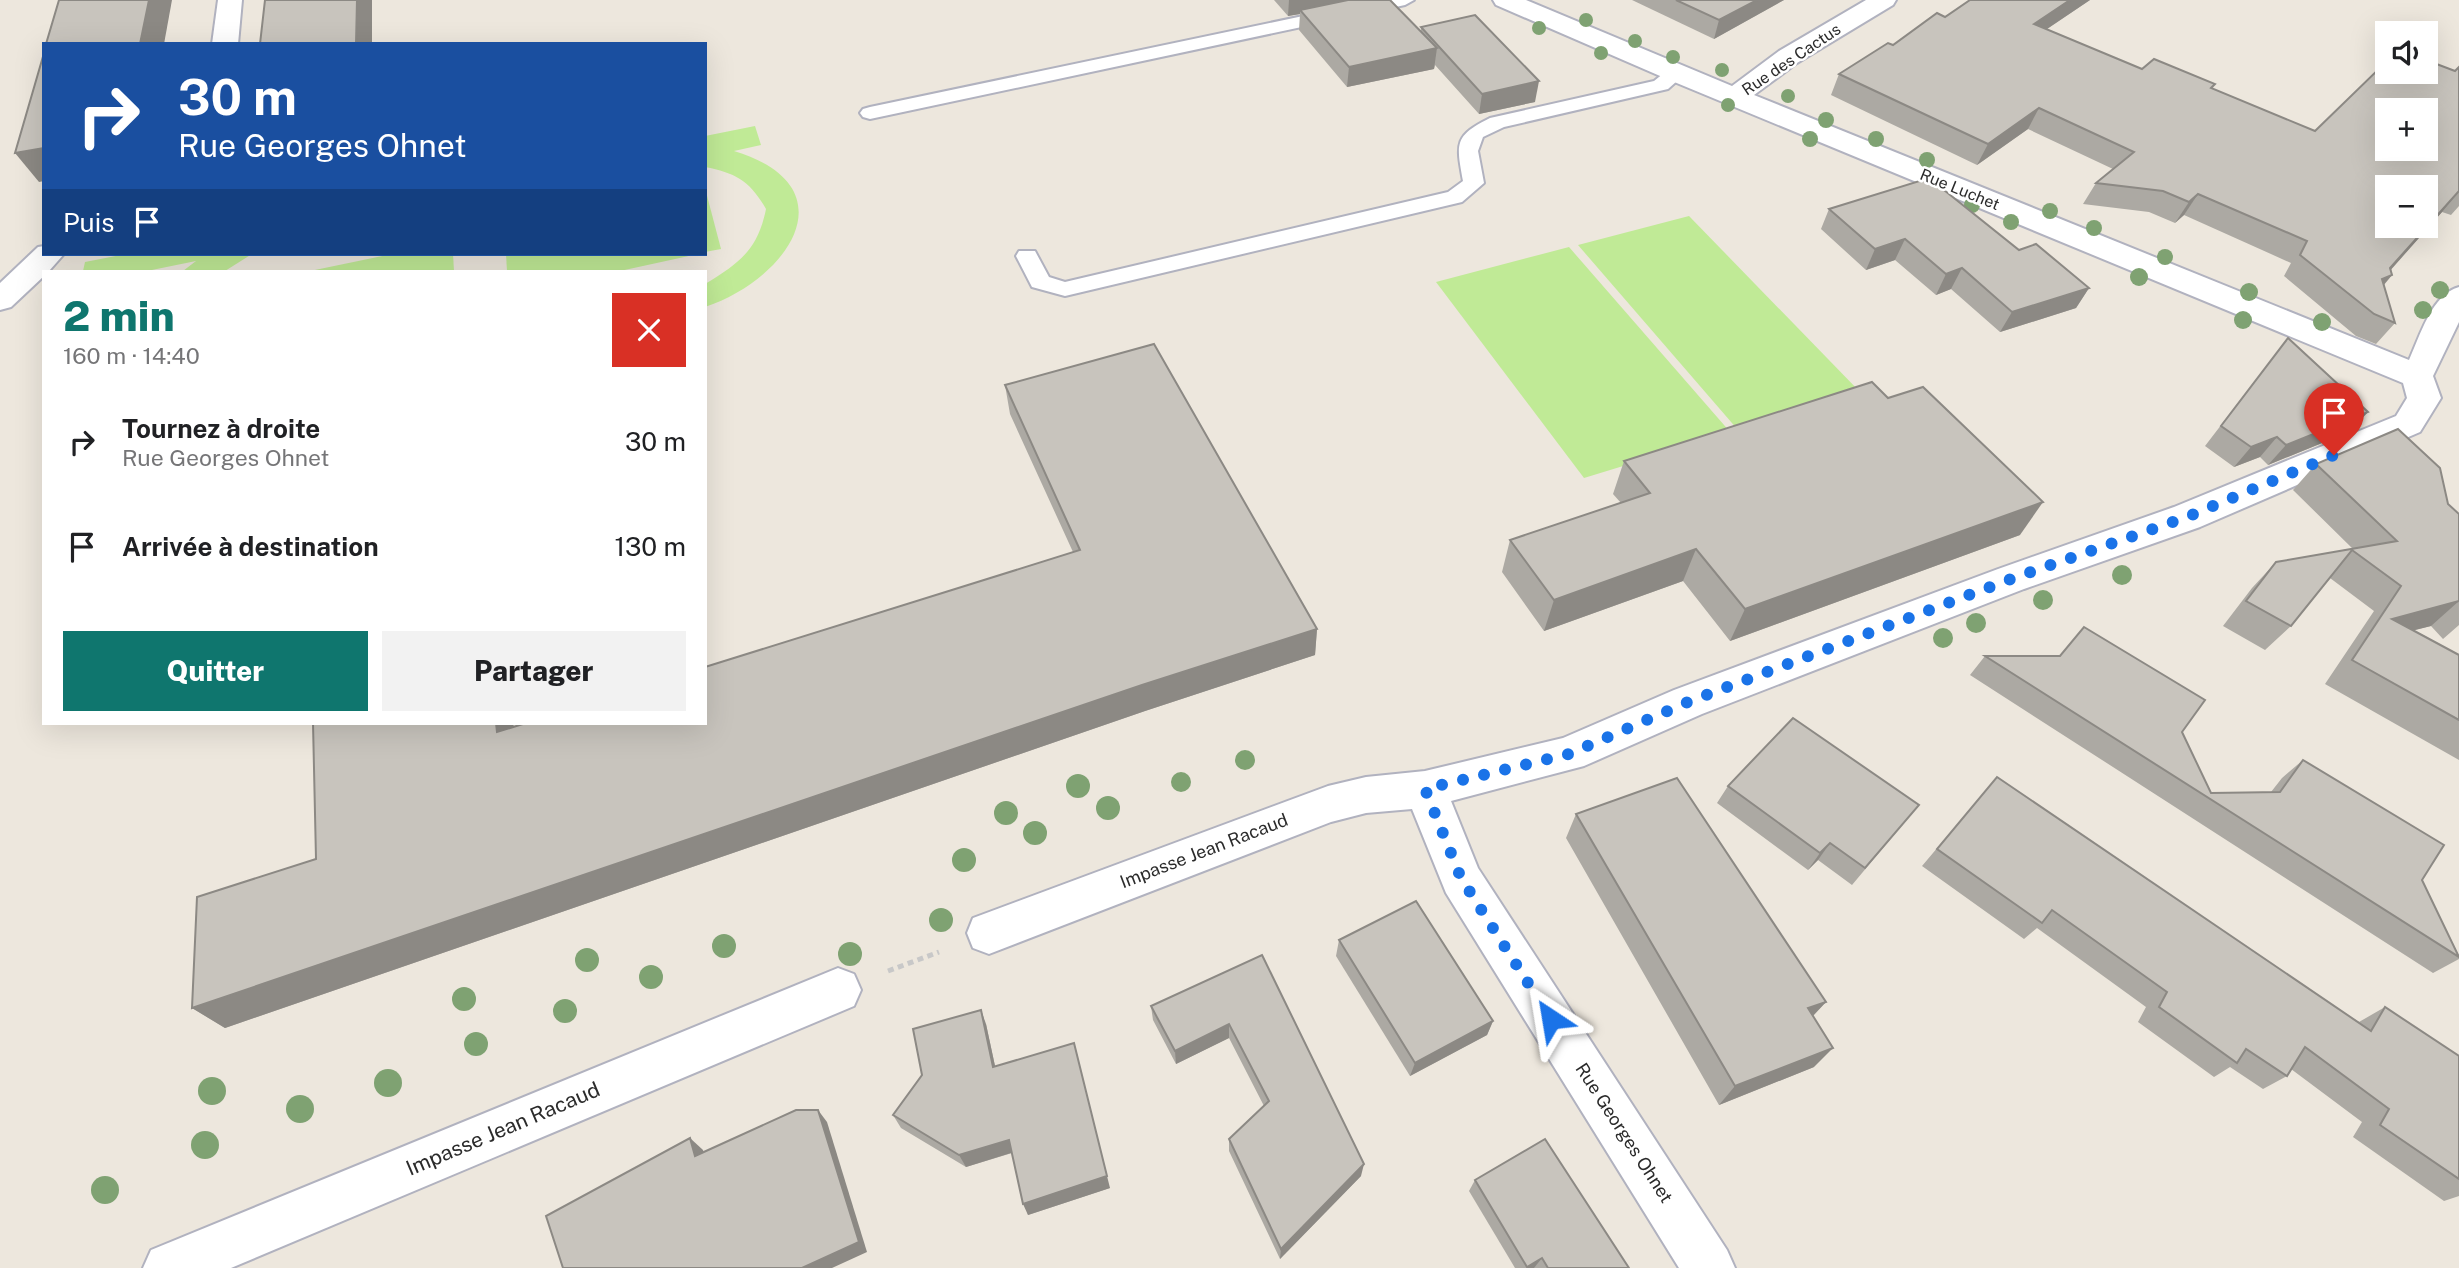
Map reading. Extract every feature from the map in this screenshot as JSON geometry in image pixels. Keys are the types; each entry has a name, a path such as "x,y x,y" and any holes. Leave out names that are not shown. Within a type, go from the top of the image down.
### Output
{"street":[{"path":"225,42 230,0"},
{"name":"Rue Luchet","path":"1505,0 1676,73 2417,376"},
{"name":"Rue des Cactus","path":"1735,97 1788,57 1884,0"},
{"path":"0,300 47,256"},
{"path":"1425,789 1569,754 1688,702 2011,579 2200,512 2408,424 2424,398 2417,376 2451,306 2459,297"},
{"name":"Impasse Jean Racaud","path":"989,933 1328,804 1366,795 1425,789"},
{"name":"Rue Georges Ohnet","path":"1425,789 1461,878 1709,1268"},
{"name":"Impasse Jean Racaud","path":"169,1268 838,990"}],"lane":[{"path":"870,113 1405,0"},
{"path":"1027,256 1040,282 1065,289 1455,197 1475,183 1468,151 1474,134 1497,122 1661,85 1676,73"}],"path":[{"path":"838,990 989,933"}],"green space":[{"path":"755,126 761,145 734,151 770,167 791,187 799,209 795,232 782,255 761,276 735,294 707,306 707,283 746,254 758,235 766,209 754,191 741,180 707,168 707,136"},
{"path":"707,196 721,249 707,252"},
{"path":"1689,216 1861,393 1738,430 1578,245"},
{"path":"1569,247 1731,433 1584,478 1436,282"},
{"path":"116,256 249,256 227,270 184,270 196,261 152,270 83,270 85,262"},
{"path":"382,256 453,256 454,270 315,270"},
{"path":"506,256 689,256 625,270 507,270"}],"building":[{"path":"59,0 149,0 140,42 47,42"},
{"path":"265,0 357,0 356,42 260,42"},
{"path":"1348,0 1390,0 1437,48 1349,67 1300,10"},
{"path":"1676,0 1757,0 1719,20"},
{"path":"1970,0 2070,0 2034,24 2142,69 2154,59 2215,84 2211,88 2315,131 2375,73 2375,84 2438,84 2438,65 2455,71 2459,67 2459,191 2438,214 2438,175 2375,175 2375,238 2417,238 2390,268 2392,275 2382,279 2395,323 2374,314 2300,255 2307,241 2198,194 2189,202 2163,191 2096,183 2134,152 2039,108 1988,144 1839,74 1888,43 1893,45 1937,13 1945,17"},
{"path":"1475,15 1539,81 1482,94 1421,27"},
{"path":"42,60 42,148 15,153"},
{"path":"1929,178 2019,250 2036,244 2089,288 2012,312 1962,268 1946,274 1905,239 1875,249 1829,209"},
{"path":"2288,338 2368,412 2286,445 2277,437 2251,447 2221,426"},
{"path":"1154,344 1317,629 1142,685 192,1008 197,897 316,859 313,725 496,725 497,732 520,725 707,725 707,666 1080,550 1005,385"},
{"path":"1872,382 1888,398 1923,387 2043,502 1745,609 1696,549 1554,600 1510,540 1650,493 1624,461"},
{"path":"2398,429 2440,468 2448,504 2459,514 2459,601 2392,619 2459,655 2459,720 2352,660 2401,586 2352,550 2291,626 2246,601 2276,562 2397,541 2316,464"},
{"path":"2084,627 2205,700 2182,732 2211,793 2280,792 2303,760 2444,845 2422,880 2459,957 1985,656 2060,656"},
{"path":"1793,718 1919,805 1865,868 1830,843 1820,853 1728,786"},
{"path":"1997,777 2371,1031 2385,1007 2459,1056 2459,1179 2380,1125 2389,1109 2305,1047 2287,1076 2246,1049 2237,1063 2159,1007 2167,992 2052,910 2042,923 1937,849"},
{"path":"1677,778 1826,1002 1808,1008 1833,1048 1735,1086 1576,814"},
{"path":"1416,901 1493,1021 1415,1063 1339,940"},
{"path":"1262,955 1364,1164 1281,1249 1229,1139 1269,1101 1229,1024 1175,1051 1151,1006"},
{"path":"981,1010 993,1067 1074,1043 1107,1176 1023,1204 1009,1140 959,1155 893,1115 922,1075 913,1029"},
{"path":"796,1110 818,1110 859,1242 802,1268 563,1268 546,1216 690,1138 695,1156"},
{"path":"1545,1139 1629,1268 1548,1268 1542,1258 1527,1267 1475,1180"}],"route":[{"path":"1551,1019 1461,878 1425,789 1480,773 1569,754 1688,702 2011,579 2187,517 2334,455"}]}
